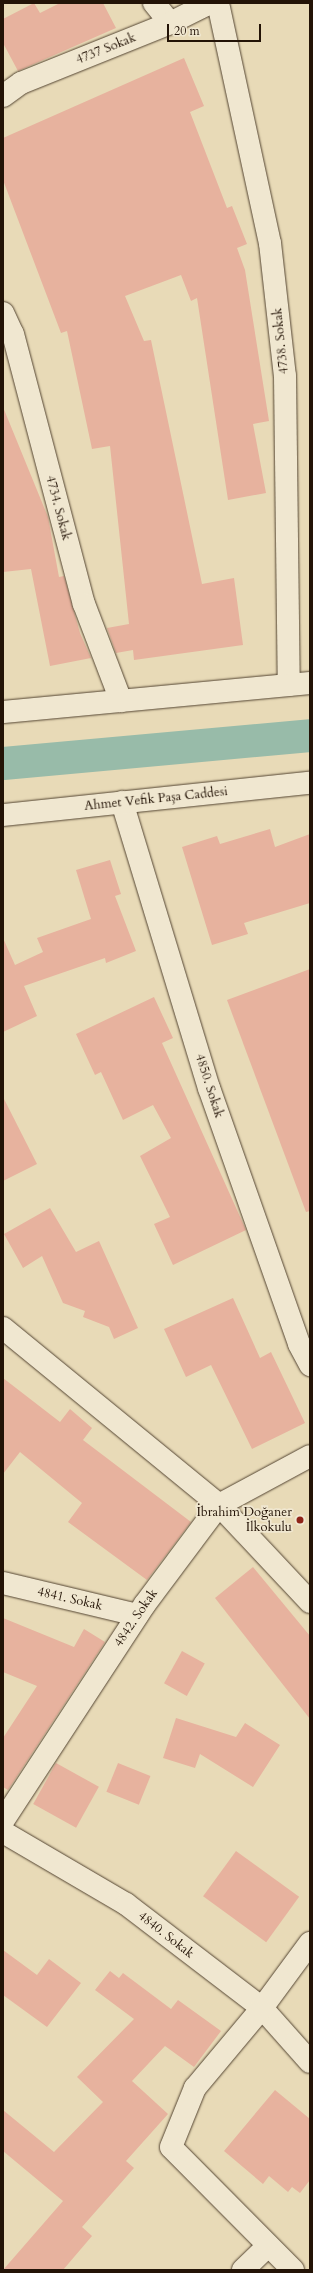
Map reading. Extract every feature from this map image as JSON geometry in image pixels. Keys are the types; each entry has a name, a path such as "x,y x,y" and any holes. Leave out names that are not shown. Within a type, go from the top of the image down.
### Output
{"street":[{"path":"154,3 170,24"},
{"name":"4737 Sokak","path":"3,96 21,83 170,24 210,3"},
{"name":"4738. Sokak","path":"218,3 270,243 284,368 300,684"},
{"name":"4734. Sokak","path":"3,313 13,334 84,604 121,701"},
{"path":"3,712 300,684"},
{"name":"Ahmet Vefik Paşa Caddesi","path":"3,815 310,783"},
{"name":"4850. Sokak","path":"122,802 209,1088 299,1344 310,1366"},
{"path":"3,1328 219,1505 310,1602"},
{"name":"4842. Sokak","path":"3,1821 137,1615 219,1505 310,1456"},
{"name":"4841. Sokak","path":"3,1583 137,1615"},
{"name":"4840. Sokak","path":"3,1832 126,1904 262,2008 310,2062"},
{"path":"293,2270 171,2147 195,2088 262,2008 310,1943"},
{"path":"243,2270 268,2246"}],"building":[{"path":"34,3 40,13 60,3 103,3 116,28 18,71 3,43 3,19"},
{"path":"184,58 204,106 190,112 227,208 232,206 247,244 237,248 245,270 269,421 253,424 266,493 228,500 197,298 191,301 181,275 125,296 144,341 151,340 202,584 234,578 243,645 134,660 133,650 116,653 107,628 129,624 110,446 92,449 67,331 61,333 3,180 3,138"},
{"path":"3,407 48,517 59,577 64,576 80,633 91,658 50,666 31,569 3,572"},
{"path":"270,829 275,847 310,834 310,903 244,923 248,934 212,945 182,847 217,836 220,844"},
{"path":"110,860 121,894 115,896 136,951 106,963 105,958 24,986 37,1016 3,1032 3,938 15,965 43,952 37,938 91,919 76,870"},
{"path":"310,969 310,1211 306,1212 227,1000"},
{"path":"154,997 173,1038 162,1043 246,1230 173,1265 154,1224 170,1217 140,1156 171,1138 153,1105 123,1120 101,1072 95,1075 76,1034"},
{"path":"3,1097 37,1164 3,1181"},
{"path":"50,1208 76,1252 99,1241 138,1328 114,1339 109,1327 83,1317 85,1311 63,1303 42,1256 23,1268 4,1234"},
{"path":"233,1298 260,1358 271,1352 305,1423 252,1449 211,1365 186,1377 164,1329"},
{"path":"3,1378 60,1422 70,1409 92,1428 83,1440 191,1522 147,1580 68,1522 82,1503 20,1452 3,1474"},
{"path":"253,1567 310,1636 310,1719 215,1598"},
{"path":"3,1618 74,1647 84,1629 105,1642 8,1790 3,1787 3,1738 37,1686 3,1672"},
{"path":"182,1651 205,1664 187,1696 164,1683"},
{"path":"176,1718 236,1737 245,1723 280,1745 253,1787 200,1754 195,1768 163,1758"},
{"path":"56,1763 99,1787 76,1828 33,1804"},
{"path":"118,1763 150,1776 139,1805 106,1792"},
{"path":"236,1851 299,1897 266,1942 203,1896"},
{"path":"3,1950 37,1975 49,1959 81,1983 47,2027 3,1995"},
{"path":"110,1971 119,1978 123,1973 171,2009 178,2000 221,2031 194,2067 165,2046 132,2081 168,2114 126,2161 134,2168 82,2227 92,2236 63,2270 3,2270 63,2201 3,2151 3,2110 54,2152 103,2102 77,2077 134,2019 95,1990"},
{"path":"275,2090 310,2119 310,2180 300,2193 292,2187 288,2192 269,2176 263,2184 224,2151"}],"waterway":[{"path":"3,763 310,735"}],"place":[{"name":"İbrahim Doğaner İlkokulu","path":"300,1520"}]}
